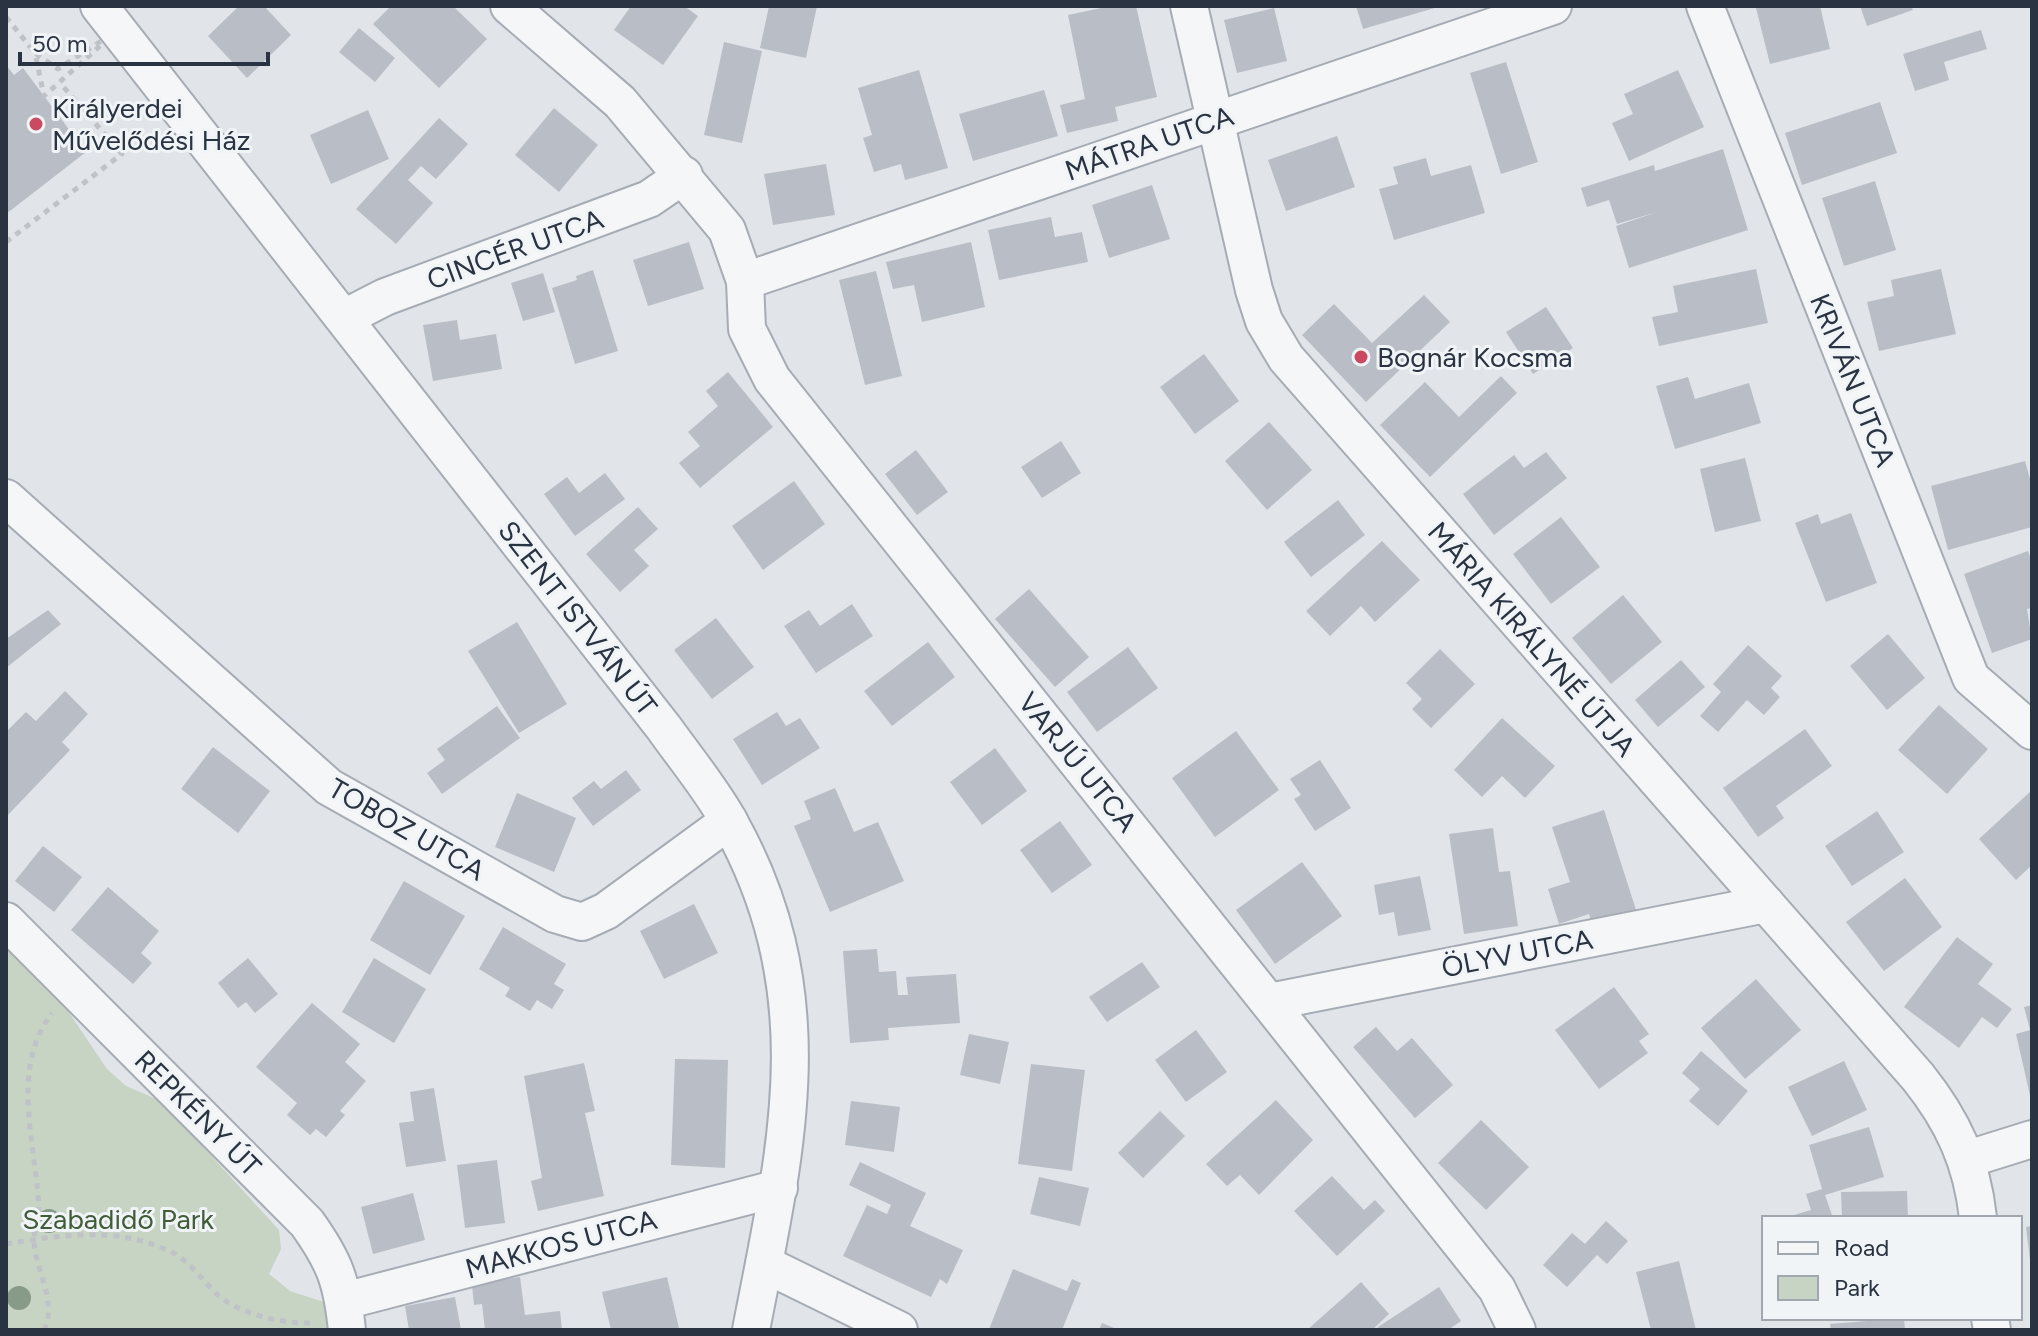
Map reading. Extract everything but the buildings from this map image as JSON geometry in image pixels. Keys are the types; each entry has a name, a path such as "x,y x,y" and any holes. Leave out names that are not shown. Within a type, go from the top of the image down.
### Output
{"street":[{"name":"VARJÚ UTCA","path":"509,6 620,102 727,230 745,281 747,329 772,379 1497,1289 1517,1330"},
{"name":"MÁRIA KIRÁLYNÉ ÚTJA","path":"1189,6 1254,290 1264,321 1286,358 1918,1077 1947,1114 1968,1159 1978,1216"},
{"name":"MÁTRA UTCA","path":"745,281 1553,6"},
{"name":"KRIVÁN UTCA","path":"1705,6 1971,678 2032,731"},
{"name":"SZENT ISTVÁN ÚT","path":"109,18 664,728 729,821 751,864 775,930 792,1033 792,1082 779,1188 751,1330"},
{"name":"CINCÉR UTCA","path":"344,318 385,297 649,199 684,175"},
{"name":"TOBOZ UTCA","path":"6,498 329,787 555,914 582,922 606,911 729,821"},
{"name":"ÖLYV UTCA","path":"1269,1002 1766,904"},
{"name":"REPKÉNY ÚT","path":"6,921 307,1223 332,1259 345,1316"},
{"path":"1968,1159 2032,1139"},
{"name":"MAKKOS UTCA","path":"345,1316 779,1188"},
{"path":"764,1264 899,1330"}],"path":[{"path":"6,17 35,53 58,69 109,18"},
{"path":"35,53 44,96 60,83 109,18"},
{"path":"6,242 122,154 60,83"},
{"path":"44,1330 48,1297 33,1239 39,1219 27,1107 28,1068 47,1020 72,987"},
{"path":"6,1244 87,1232 143,1242 172,1252 221,1298 241,1309 309,1323 345,1316"},
{"path":"303,1330 309,1323"}],"green space":[{"name":"Szabadidő Park","path":"6,947 52,987 107,1069 126,1086 161,1101 279,1230 281,1249 269,1274 290,1291 330,1304 333,1330 6,1330"}],"place":[{"name":"Királyerdei Művelődési Ház","path":"36,124"},
{"name":"Bognár Kocsma","path":"1361,357"}]}
